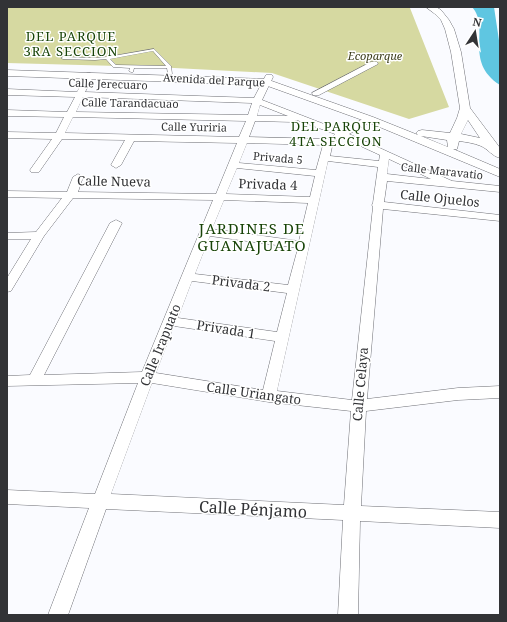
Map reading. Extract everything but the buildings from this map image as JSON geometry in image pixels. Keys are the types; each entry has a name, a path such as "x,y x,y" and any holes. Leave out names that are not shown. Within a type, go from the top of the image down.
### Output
{"street":[{"path":"430,7 442,15 452,39 464,113 498,155"},
{"path":"316,94 374,64"},
{"name":"Avenida del Parque","path":"7,67 170,70 267,80 316,94 423,133 479,141 498,155"},
{"name":"Avenida del Parque","path":"7,73 267,80 457,154 500,173"},
{"path":"35,170 59,136 90,75"},
{"name":"Calle Irapuato","path":"58,615 147,377 252,118 257,101 267,80"},
{"name":"Calle Jerecuaro","path":"7,92 257,101 342,134 384,165 450,184"},
{"name":"Calle Tarandacuao","path":"7,113 302,119"},
{"path":"401,125 419,128 438,127 453,123 464,113"},
{"path":"464,113 452,145 457,154 481,156 498,155"},
{"path":"269,396 328,142 369,119"},
{"name":"Calle Yuriria","path":"7,135 328,142"},
{"path":"116,165 131,138"},
{"path":"324,158 384,165"},
{"name":"Privada 5","path":"233,165 321,174"},
{"name":"Calle Maravatio","path":"384,165 450,184 500,189"},
{"name":"Calle Celaya","path":"348,615 351,513 358,406 377,205 384,165"},
{"path":"7,288 12,273 39,235 71,195 76,186 78,177"},
{"name":"Calle Nueva","path":"7,194 220,197"},
{"name":"Privada 4","path":"220,197 315,200"},
{"name":"Calle Ojuelos","path":"377,205 500,218"},
{"path":"35,380 116,223"},
{"path":"206,232 304,245"},
{"path":"7,236 39,235"},
{"name":"Privada 2","path":"188,277 294,290"},
{"name":"Privada 1","path":"170,321 283,338"},
{"name":"Calle Uriangato","path":"7,381 147,377 269,396 358,406 458,394 500,392"},
{"name":"Calle Pénjamo","path":"7,497 500,520"}],"lane":[{"path":"63,58 107,58 154,50 170,70"},
{"path":"107,58 115,66 132,69"}],"green space":[{"name":"Ecoparque","path":"7,7 410,8 449,107 409,119 272,73 155,67 7,63"}],"water":[{"path":"472,7 494,7 500,47 500,85 489,76 483,66 479,45 479,25 477,15"}],"district":[{"name":"DEL PARQUE 3RA SECCION","path":"71,44"},
{"name":"DEL PARQUE 4TA SECCION","path":"336,134"},
{"name":"JARDINES DE GUANAJUATO","path":"252,238"}]}
